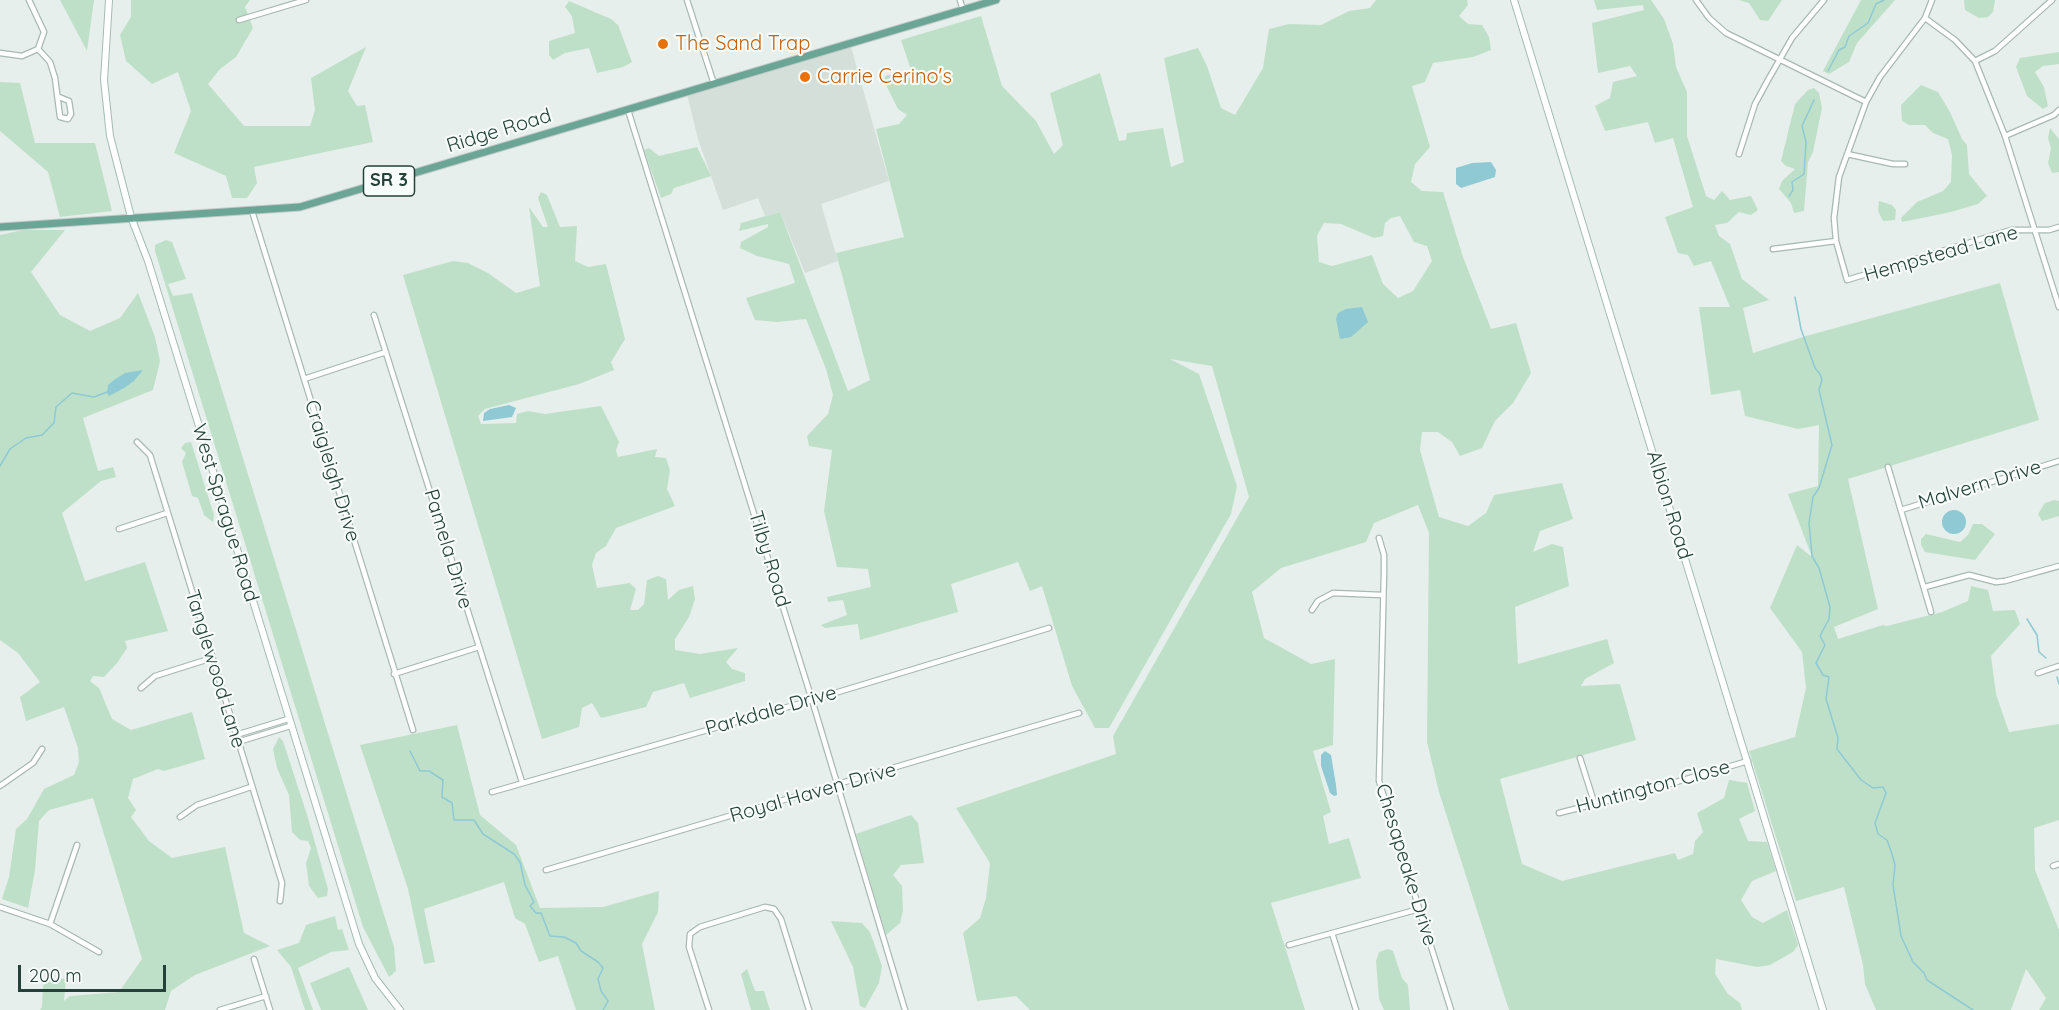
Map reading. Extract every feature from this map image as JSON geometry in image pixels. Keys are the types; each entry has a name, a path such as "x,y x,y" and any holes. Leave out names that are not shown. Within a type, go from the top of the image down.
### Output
{"main road":[{"name":"Ridge Road","path":"0,227 300,207 996,0"}],"street":[{"path":"29,0 44,32 39,50"},
{"name":"West Sprague Road","path":"109,0 104,80 113,148 131,217 148,261 359,944 375,978 400,1010"},
{"path":"239,20 306,0"},
{"path":"687,0 714,84"},
{"path":"960,0 963,10"},
{"name":"Albion Road","path":"1514,0 1823,1010"},
{"path":"1696,0 1709,18 1726,33 1866,102"},
{"path":"1739,154 1755,104 1792,38 1824,0"},
{"path":"1773,249 1836,241 1836,196 1847,154 1866,102 1880,77 1925,18 1932,0"},
{"path":"1975,61 1995,51 2052,0"},
{"path":"1925,18 1955,40 1975,61 2005,136 2059,307"},
{"path":"0,53 22,56 39,50"},
{"path":"39,50 50,62 59,97 60,117 68,119 71,114 69,101 59,97"},
{"name":"Tilby Road","path":"628,110 839,786 905,1010"},
{"path":"2005,136 2054,115 2059,110"},
{"path":"1847,154 1893,164 1905,164"},
{"name":"Craigleigh Drive","path":"252,211 412,730"},
{"name":"Hempstead Lane","path":"1836,241 1847,280 2011,230 2049,230 2059,227"},
{"name":"Pamela Drive","path":"374,315 522,782"},
{"path":"304,379 386,352"},
{"name":"Tanglewood Lane","path":"137,442 150,454 282,883 280,901"},
{"name":"Malvern Drive","path":"1901,510 2059,460"},
{"path":"1888,467 1931,612"},
{"path":"119,529 167,513"},
{"name":"Chesapeake Drive","path":"1379,538 1384,555 1379,782 1451,1010"},
{"path":"1925,586 1969,575 1996,582 2005,581 2059,567"},
{"path":"1312,610 1318,601 1333,593 1382,595"},
{"name":"Parkdale Drive","path":"492,792 812,700 1049,628"},
{"path":"394,674 479,647"},
{"path":"141,688 155,676 212,658"},
{"path":"2038,673 2059,666"},
{"name":"Royal Haven Drive","path":"546,870 839,786 1079,713"},
{"path":"236,735 289,723"},
{"path":"238,742 289,723"},
{"path":"0,786 33,763 42,749"},
{"path":"1580,758 1594,802"},
{"name":"Huntington Close","path":"1559,813 1748,761"},
{"path":"180,817 197,805 251,787"},
{"path":"50,924 77,845"},
{"path":"0,907 50,924 99,952"},
{"path":"709,1010 689,947 690,934 700,927 765,907 774,909 781,919 809,1010"},
{"path":"1289,945 1419,909"},
{"path":"1332,933 1356,1010"},
{"path":"254,959 270,1010"},
{"path":"220,1010 266,996"}],"shaded area":[{"path":"851,47 889,181 821,204 838,261 805,273 780,212 765,216 758,198 723,210 698,139 687,94"}],"green space":[{"path":"60,0 94,0 87,51"},
{"path":"131,0 250,0 245,7 253,28 236,57 220,69 208,84 244,126 310,126 315,110 311,78 366,47 348,91 357,106 365,105 373,142 254,167 257,183 247,198 232,198 226,176 174,153 191,111 178,72 152,84 126,61 120,35 131,17"},
{"path":"1376,0 1467,0 1468,5 1459,16 1468,24 1482,25 1489,37 1491,50 1473,57 1433,63 1425,82 1412,86 1430,147 1415,164 1411,182 1422,191 1443,192 1463,257 1491,329 1516,323 1531,373 1513,403 1495,421 1482,448 1460,456 1452,442 1438,432 1422,432 1420,450 1439,517 1468,526 1486,513 1494,495 1562,483 1573,519 1540,531 1533,552 1552,544 1563,547 1569,586 1515,607 1518,664 1607,639 1614,663 1585,679 1581,686 1620,684 1636,740 1500,779 1522,864 1562,881 1675,853 1678,860 1693,854 1695,841 1703,832 1697,813 1724,798 1729,780 1747,783 1755,811 1739,819 1748,841 1767,842 1776,871 1752,881 1741,900 1752,917 1763,923 1787,910 1798,945 1793,952 1770,965 1757,967 1716,959 1715,974 1728,994 1740,1003 1742,1010 1509,1010 1439,792 1427,742 1429,533 1418,505 1374,523 1366,542 1281,568 1252,592 1264,638 1311,664 1335,659 1333,745 1313,751 1331,812 1323,816 1329,844 1349,838 1361,878 1271,903 1305,1010 1030,1010 1016,996 977,1001 963,933 980,918 986,898 990,863 956,808 1116,754 1113,736 1249,497 1212,366 1170,359 1199,374 1237,486 1231,514 1109,728 1095,728 1072,686 1042,586 1030,591 1018,562 951,584 958,612 860,640 858,624 825,628 821,625 847,615 843,600 828,602 827,597 871,587 868,569 837,567 824,511 832,450 809,446 807,436 828,414 833,395 826,369 806,319 777,322 755,320 746,298 795,283 789,264 757,256 740,248 741,242 768,227 768,224 739,231 741,223 780,212 848,391 870,380 836,253 904,237 876,129 899,124 907,115 898,109 883,79 887,75 892,75 904,81 913,76 901,40 981,16 1002,86 1036,121 1054,154 1063,145 1050,93 1100,73 1119,141 1126,140 1127,133 1163,128 1171,167 1184,162 1164,58 1198,48 1207,66 1221,108 1235,115 1263,68 1269,29 1289,24 1321,25 1349,11 1370,8","holes":["1400,216 1414,242 1427,246 1432,261 1413,291 1398,298 1383,284 1372,255 1332,266 1319,262 1317,236 1324,223 1341,224 1374,238 1383,236 1385,223 1391,218"]},
{"path":"1594,0 1651,0 1664,19 1673,44 1676,67 1687,92 1687,136 1706,196 1714,200 1722,191 1730,200 1751,196 1758,210 1751,215 1739,212 1727,223 1715,225 1719,236 1730,244 1742,279 1769,300 1743,308 1753,353 1806,336 2000,283 2039,420 1848,479 1878,609 1834,627 1838,639 1883,625 1887,626 1942,612 1968,601 1971,586 1988,590 1993,611 2015,610 2020,624 1991,656 1996,694 2009,732 2059,724 2059,820 2034,828 2035,870 2059,930 2059,1010 2039,1010 2046,998 2026,969 2011,1010 1876,1010 1865,984 1863,965 1844,887 1796,901 1749,751 1795,737 1806,688 1802,652 1770,608 1797,545 1812,557 1788,494 1818,486 1819,425 1798,429 1745,416 1740,390 1711,395 1699,307 1730,307 1711,261 1694,266 1688,255 1678,253 1665,217 1693,207 1673,138 1655,143 1648,122 1605,131 1595,106 1610,98 1613,82 1637,76 1630,66 1598,73 1592,23 1644,10 1643,5 1597,10"},
{"path":"1739,0 1782,0 1768,21 1760,20 1749,3"},
{"path":"1861,0 1895,0 1857,43 1849,62 1829,74 1823,71"},
{"path":"1964,0 1995,0 1993,12 1988,17 1979,18 1965,10"},
{"path":"569,1 611,19 618,25 632,62 623,67 597,73 589,48 565,53 553,60 549,55 549,41 575,33 572,16 565,7"},
{"path":"2059,52 2059,64 2043,66 2035,72 2044,87 2048,106 2043,109 2027,96 2016,67 2020,58"},
{"path":"0,82 20,83 35,143 95,143 112,211 60,217 48,172 0,131"},
{"path":"1921,85 1938,92 1950,112 1967,145 1969,174 1987,196 1978,204 1902,222 1901,218 1917,202 1943,191 1951,182 1952,155 1948,139 1933,133 1925,125 1909,125 1902,121 1901,105"},
{"path":"1814,88 1819,93 1822,108 1813,152 1808,162 1804,211 1794,213 1791,203 1779,189 1782,181 1795,169 1786,166 1781,161 1795,104 1808,90"},
{"path":"2050,128 2059,139 2059,172 2052,173 2048,163 2051,148 2048,138"},
{"path":"697,147 711,176 674,188 671,194 661,198 644,150 649,148 659,156"},
{"path":"541,192 547,195 560,227 577,226 575,261 588,267 606,264 625,339 611,362 614,370 579,384 485,409 478,416 481,424 516,423 517,414 528,411 545,414 601,406 619,442 616,450 618,457 657,449 655,457 666,458 670,470 667,489 675,506 616,528 606,546 596,553 592,565 597,588 630,583 636,589 630,610 638,610 644,604 647,580 658,576 666,579 668,600 679,590 693,586 695,599 689,617 675,639 675,650 700,654 738,648 726,662 732,669 745,673 745,681 690,698 684,683 653,692 646,707 601,718 592,703 582,708 579,727 542,739 403,275 453,261 468,263 488,273 516,293 540,286 529,207 543,227 548,227 538,198"},
{"path":"1879,201 1892,205 1896,210 1895,220 1883,221 1878,211"},
{"path":"23,230 65,230 31,272 60,315 90,331 120,318 138,293 155,337 160,361 153,390 83,418 98,471 113,467 116,477 101,481 62,513 85,581 145,562 168,631 125,641 127,648 117,663 104,677 93,676 90,681 99,688 112,719 131,730 192,712 205,759 164,771 158,769 133,779 128,798 136,810 131,817 149,841 172,858 225,847 244,933 270,946 195,975 171,991 165,1010 40,1010 43,986 47,982 66,978 64,1001 70,996 119,992 142,959 93,798 49,810 39,821 35,870 28,908 2,899 9,877 16,829 27,819 44,789 74,775 79,762 78,748 64,707 26,721 20,697 40,682 18,653 0,640 0,235"},
{"path":"166,240 172,242 186,279 168,284 173,296 192,293 394,947 396,971 389,977 363,927 155,251 155,245"},
{"path":"191,442 214,515 213,522 204,515 198,498 192,496 182,462 186,453 181,448 185,443"},
{"path":"2059,501 2059,516 2042,521 2038,514 2045,503"},
{"path":"1973,524 1982,524 1995,534 1975,560 1925,552 1921,545 1921,539 1926,534 1960,542 1968,535"},
{"path":"457,725 480,815 516,845 540,908 603,907 659,891 658,912 642,944 655,1010 576,1010 558,956 539,962 525,924 515,918 504,882 424,909 435,962 424,964 408,889 360,745"},
{"path":"279,737 283,741 308,818 328,889 327,896 318,898 309,886 306,863 311,848 308,841 300,840 292,832 289,795 277,768 273,749"},
{"path":"911,815 918,823 924,863 901,865 893,875 902,886 903,911 900,923 886,935 856,834"},
{"path":"335,916 338,930 342,929 349,950 331,952 298,968 313,1010 305,1010 291,967 277,950 299,943 306,925"},
{"path":"831,921 862,923 870,932 882,966 879,983 865,1008 860,1006 853,967"},
{"path":"1388,949 1393,951 1402,978 1408,985 1410,1010 1384,1010 1379,999 1376,961 1379,952"},
{"path":"349,967 368,1010 321,1010 310,983"},
{"path":"747,969 755,991 764,991 770,1010 751,1010 741,974"}],"water":[{"path":"1491,162 1496,170 1495,177 1461,188 1456,184 1456,168 1472,163"},
{"path":"1362,307 1368,322 1351,337 1340,339 1336,319 1338,313 1346,309"},
{"path":"143,370 134,381 109,396 108,385 114,380 125,373"},
{"path":"509,405 516,408 512,417 483,421 484,413 490,409"},
{"path":"1954,510 1962,514 1966,522 1962,530 1954,534 1946,530 1942,522 1946,514"},
{"path":"1325,751 1331,755 1337,795 1334,796 1330,793 1321,766 1321,755"}],"waterway":[{"path":"1828,71 1839,50 1845,47 1849,36 1868,23 1876,4 1884,0"},
{"path":"1789,196 1793,190 1792,182 1804,174 1806,142 1802,126 1814,100"},
{"path":"1795,297 1801,329 1815,368 1822,380 1819,390 1832,445 1819,488 1813,497 1809,523 1812,556 1819,568 1830,607 1829,619 1820,636 1825,645 1816,663 1823,675 1829,677 1826,699 1838,738 1837,749 1861,780 1873,788 1883,787 1886,793 1875,823 1878,834 1887,840 1892,854 1895,865 1893,885 1901,936 1913,962 1924,973 1927,980 1973,1010"},
{"path":"0,466 10,449 26,438 42,435 54,423 56,407 72,393 94,397 107,392"},
{"path":"2027,619 2037,635 2039,652 2046,658"},
{"path":"2057,677 2059,684"},
{"path":"410,751 420,771 429,771 443,780 442,797 452,803 454,820 474,820 483,834 514,854 520,862 525,885 534,902 530,906 536,913 541,913 550,936 564,937 576,943 581,951 603,968 598,979 601,991 608,1001 603,1010"}],"place":[{"name":"The Sand Trap","path":"663,44"},
{"name":"Carrie Cerino's","path":"805,77"}]}
